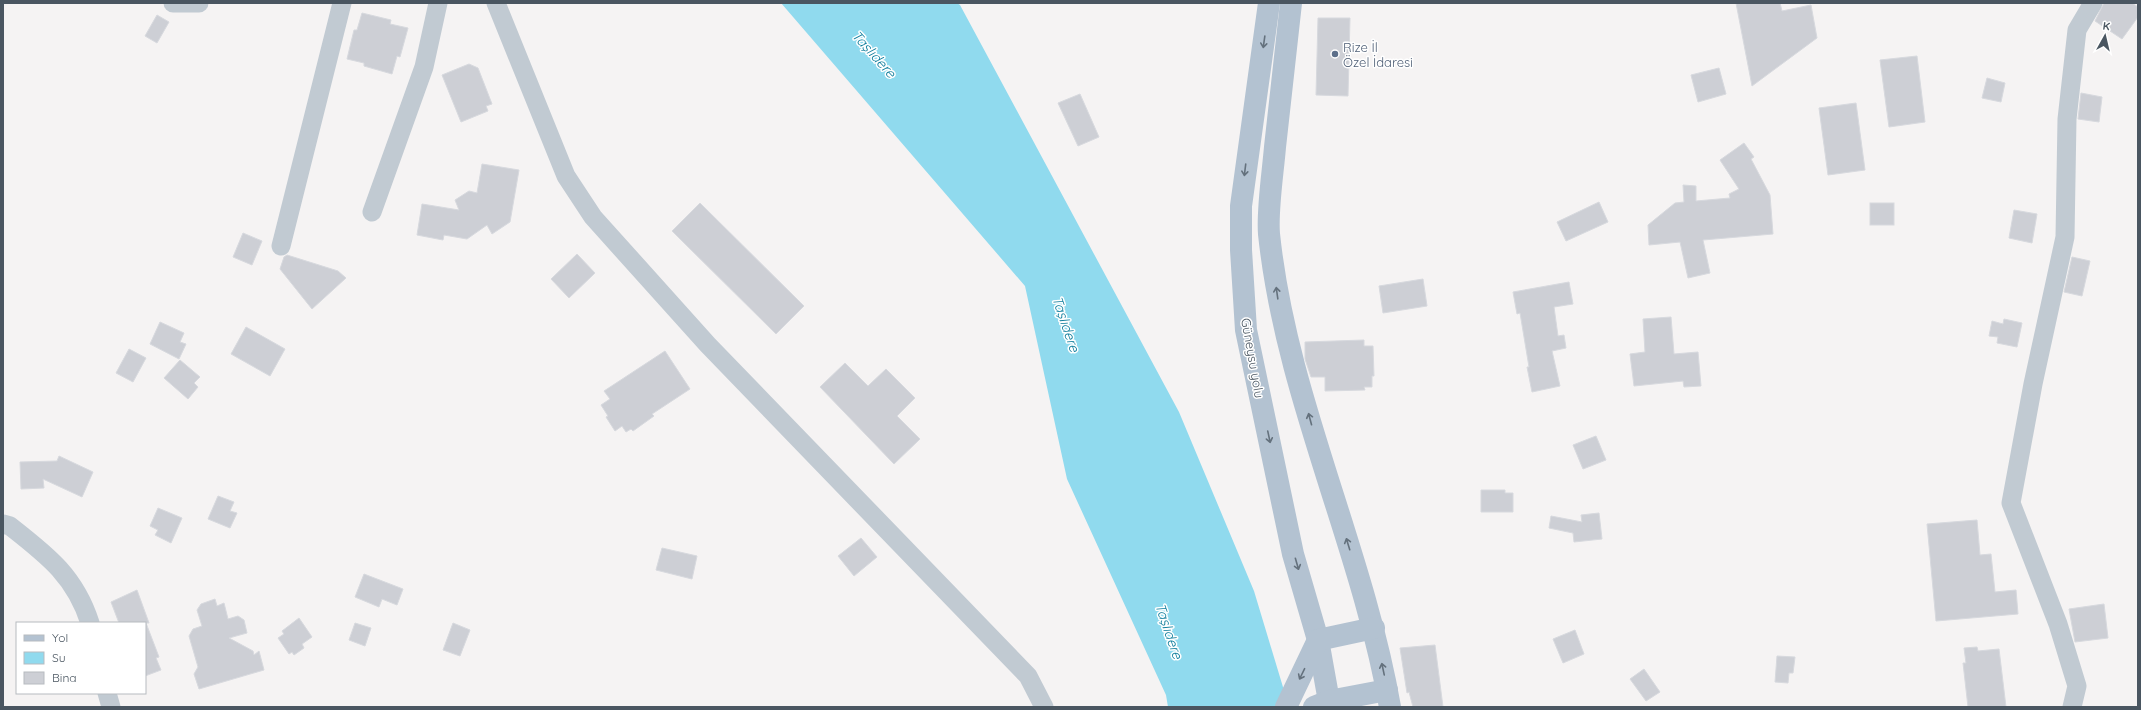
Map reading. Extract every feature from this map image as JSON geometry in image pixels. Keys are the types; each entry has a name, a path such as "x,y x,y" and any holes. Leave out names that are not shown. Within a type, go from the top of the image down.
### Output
{"main road":[{"name":"Güneysu yolu","path":"1269,3 1241,206 1240,250 1246,330 1293,554 1318,640 1325,705"},
{"path":"1292,3 1273,166 1270,239 1281,316 1315,438 1374,628 1389,699 1325,705"},
{"path":"1286,707 1318,640 1374,628"}],"street":[{"path":"173,3 199,3"},
{"path":"281,246 342,3"},
{"path":"372,212 424,67 438,3"},
{"path":"496,3 566,176 594,217 708,345 1028,676 1044,707"},
{"path":"2072,707 2077,686 2058,624 2011,503 2033,384 2065,237 2067,118 2078,30 2093,3"},
{"path":"3,524 10,526 48,556 78,593 90,622"},
{"path":"107,694 111,707"}],"water":[{"name":"Taşlıdere","path":"781,3 957,3 960,5 1179,412 1254,591 1289,707 1168,707 1166,695 1067,479 1025,286"}],"building":[{"path":"1736,3 1780,3 1782,11 1811,5 1817,38 1752,86"},
{"path":"2104,3 2132,3 2138,7 2138,17 2122,39 2095,21"},
{"path":"362,13 391,20 390,24 408,28 400,57 397,56 392,74 364,66 364,63 347,59 354,30 357,30"},
{"path":"157,15 169,22 157,43 145,36"},
{"path":"1318,18 1350,18 1348,96 1316,95"},
{"path":"1917,56 1925,122 1889,127 1880,60"},
{"path":"469,64 478,68 492,104 486,106 488,111 461,122 442,75"},
{"path":"1719,68 1726,94 1698,102 1691,75"},
{"path":"1987,78 2005,83 2001,102 1982,98"},
{"path":"2081,93 2102,97 2099,122 2078,119"},
{"path":"1080,94 1099,137 1078,146 1058,103"},
{"path":"1856,103 1865,170 1828,175 1819,108"},
{"path":"1744,143 1754,157 1751,159 1770,195 1773,234 1703,240 1710,273 1688,278 1680,242 1649,245 1648,225 1675,203 1684,202 1683,185 1696,186 1696,201 1730,198 1729,194 1739,189 1720,160"},
{"path":"482,164 519,170 510,222 492,234 487,225 467,239 444,235 443,240 417,235 422,204 459,210 455,200 469,191 477,193"},
{"path":"1599,202 1608,222 1566,241 1557,222"},
{"path":"700,203 804,306 776,334 672,231"},
{"path":"1870,203 1894,203 1894,225 1870,225"},
{"path":"2014,210 2037,214 2032,243 2009,238"},
{"path":"243,233 262,241 252,265 233,257"},
{"path":"577,254 595,273 569,298 551,279"},
{"path":"287,255 338,271 346,278 312,309 280,269 284,257"},
{"path":"2072,257 2090,261 2082,296 2064,292"},
{"path":"1423,279 1427,306 1383,313 1379,286"},
{"path":"1569,282 1573,304 1554,307 1558,336 1564,335 1566,348 1552,351 1560,386 1532,392 1520,313 1517,314 1513,292"},
{"path":"1671,317 1674,354 1698,352 1701,386 1684,387 1683,381 1634,386 1630,354 1645,352 1643,319"},
{"path":"2004,319 2022,323 2017,347 1997,343 1998,337 1989,336 1992,321 2003,324"},
{"path":"160,322 184,333 180,342 186,344 179,359 150,344"},
{"path":"246,327 285,349 270,376 231,354"},
{"path":"1364,340 1364,346 1373,346 1374,376 1372,376 1372,387 1364,387 1365,390 1325,391 1325,377 1311,377 1305,359 1305,342"},
{"path":"129,349 146,358 133,382 116,373"},
{"path":"665,351 690,389 652,414 654,416 633,431 631,429 626,432 622,426 615,431 606,417 608,416 601,405 610,399 604,391"},
{"path":"180,360 200,377 194,383 198,387 188,399 164,378"},
{"path":"845,363 868,386 886,369 915,398 897,416 920,439 894,464 820,387"},
{"path":"1596,436 1606,460 1583,469 1573,445"},
{"path":"59,456 93,472 82,497 43,479 44,488 21,489 20,462 57,461"},
{"path":"1481,490 1505,490 1505,493 1513,493 1513,512 1481,512"},
{"path":"218,496 234,502 230,511 237,513 230,528 208,519"},
{"path":"158,508 182,518 171,543 155,535 158,530 150,526"},
{"path":"1599,513 1602,539 1574,542 1573,533 1549,528 1551,516 1582,522 1581,515"},
{"path":"1977,520 1980,555 1991,554 1995,592 2016,590 2018,614 1936,621 1927,524"},
{"path":"861,538 877,557 854,576 838,556"},
{"path":"662,548 697,556 692,579 656,570"},
{"path":"364,574 403,589 397,605 382,599 379,607 355,597"},
{"path":"137,590 149,623 119,622 111,602"},
{"path":"215,599 217,606 224,603 228,619 238,616 244,620 247,633 229,638 253,651 254,655 259,651 264,670 199,689 194,674 198,667 189,636 193,629 202,626 197,610 201,604"},
{"path":"2104,604 2108,638 2075,642 2069,609"},
{"path":"299,618 312,637 302,644 304,648 294,655 292,652 289,654 278,638 284,634 282,631"},
{"path":"146,623 159,657 156,658 161,670 146,676"},
{"path":"355,623 371,628 365,646 349,640"},
{"path":"453,623 470,630 460,656 443,650"},
{"path":"1575,630 1584,654 1563,663 1553,639"},
{"path":"1435,645 1443,707 1413,707 1409,692 1407,693 1400,648"},
{"path":"1977,647 1978,651 1999,649 2006,707 1968,707 1963,663 1966,663 1964,648"},
{"path":"1777,656 1795,657 1793,673 1789,673 1788,683 1775,682"},
{"path":"1644,669 1660,692 1646,701 1630,679"}],"place":[{"name":"Rize İl Özel İdaresi","path":"1335,54"}]}
